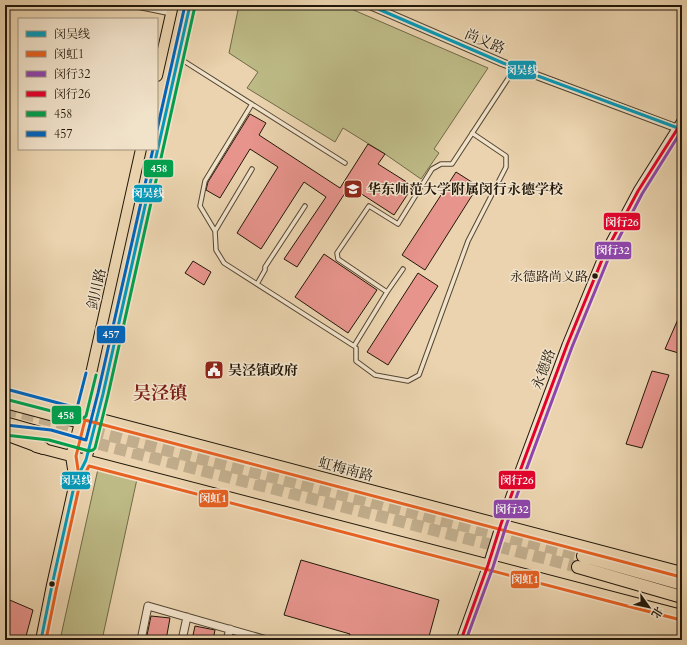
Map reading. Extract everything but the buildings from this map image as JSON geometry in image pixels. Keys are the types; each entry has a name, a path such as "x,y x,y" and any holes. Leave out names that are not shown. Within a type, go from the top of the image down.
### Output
{"highway":[{"path":"5,394 48,405"},
{"path":"5,430 50,434"},
{"path":"5,434 44,448"},
{"path":"583,556 682,584"},
{"path":"578,567 682,597"}],"main road":[{"name":"剑川路","path":"158,147 190,5"},
{"path":"158,72 172,9"},
{"name":"剑川路","path":"75,482 70,456 81,418 141,150"},
{"name":"剑川路","path":"41,640 75,482 86,460 96,423 157,150"},
{"name":"虹梅南路","path":"5,388 96,423 501,524 682,572"},
{"name":"虹梅南路","path":"5,403 81,418"},
{"path":"5,422 90,446"},
{"path":"5,440 44,448 682,615"}],"street":[{"path":"137,5 172,9"},
{"name":"尚义路","path":"370,5 503,64 681,126"},
{"name":"永德路","path":"461,640 520,471 567,346 604,255 638,191 681,126"},
{"path":"141,640 148,606 267,640"},
{"path":"182,640 187,617"},
{"path":"227,640 230,629"}],"lane":[{"path":"178,58 346,164"},
{"path":"388,292 338,259 337,253 368,206 398,224 432,169 441,164 452,164 515,68"},
{"path":"252,104 205,181 200,206 215,231 216,250 224,263 354,346 403,269"},
{"path":"356,348 356,361 374,375 408,381 419,375 468,241 506,167 506,156 472,133"},
{"path":"215,231 252,169"},
{"path":"257,284 265,270 265,267 305,206"}],"shaded area":[{"path":"239,5 342,5 488,68 434,149 439,153 421,179 385,154 343,128 335,142 247,88 258,72 229,53"},
{"path":"98,469 137,479 102,640 60,640"}],"tunnel":[{"path":"5,409 583,556"},
{"path":"80,439 578,567"}],"transit line":[{"name":"457","path":"158,126 185,5"},
{"name":"闵吴线","path":"158,148 190,5"},
{"name":"闵吴线","path":"369,5 503,63 678,128"},
{"name":"458","path":"5,435 49,440 89,451 95,448 195,6"},
{"name":"闵行26","path":"461,640 520,471 567,345 604,255 638,191 678,128"},
{"name":"闵行32","path":"466,640 525,473 572,347 609,257 642,194 682,130"},
{"name":"457","path":"6,425 51,430 86,440 153,150"},
{"name":"闵吴线","path":"41,640 75,482 86,460 103,394 158,150"},
{"name":"457","path":"6,389 77,408 86,373"},
{"name":"458","path":"5,399 82,419 86,416 96,375"},
{"name":"闵虹1","path":"46,640 80,483 76,456 85,420 681,577"},
{"name":"闵虹1","path":"77,496 80,484 89,466 681,620"}],"place":[{"name":"华东师范大学附属闵行永德学校","path":"353,189"},
{"name":"永德路尚义路","path":"595,276"},
{"name":"吴泾镇政府","path":"214,370"}],"district":[{"name":"吴泾镇","path":"160,393"}]}
